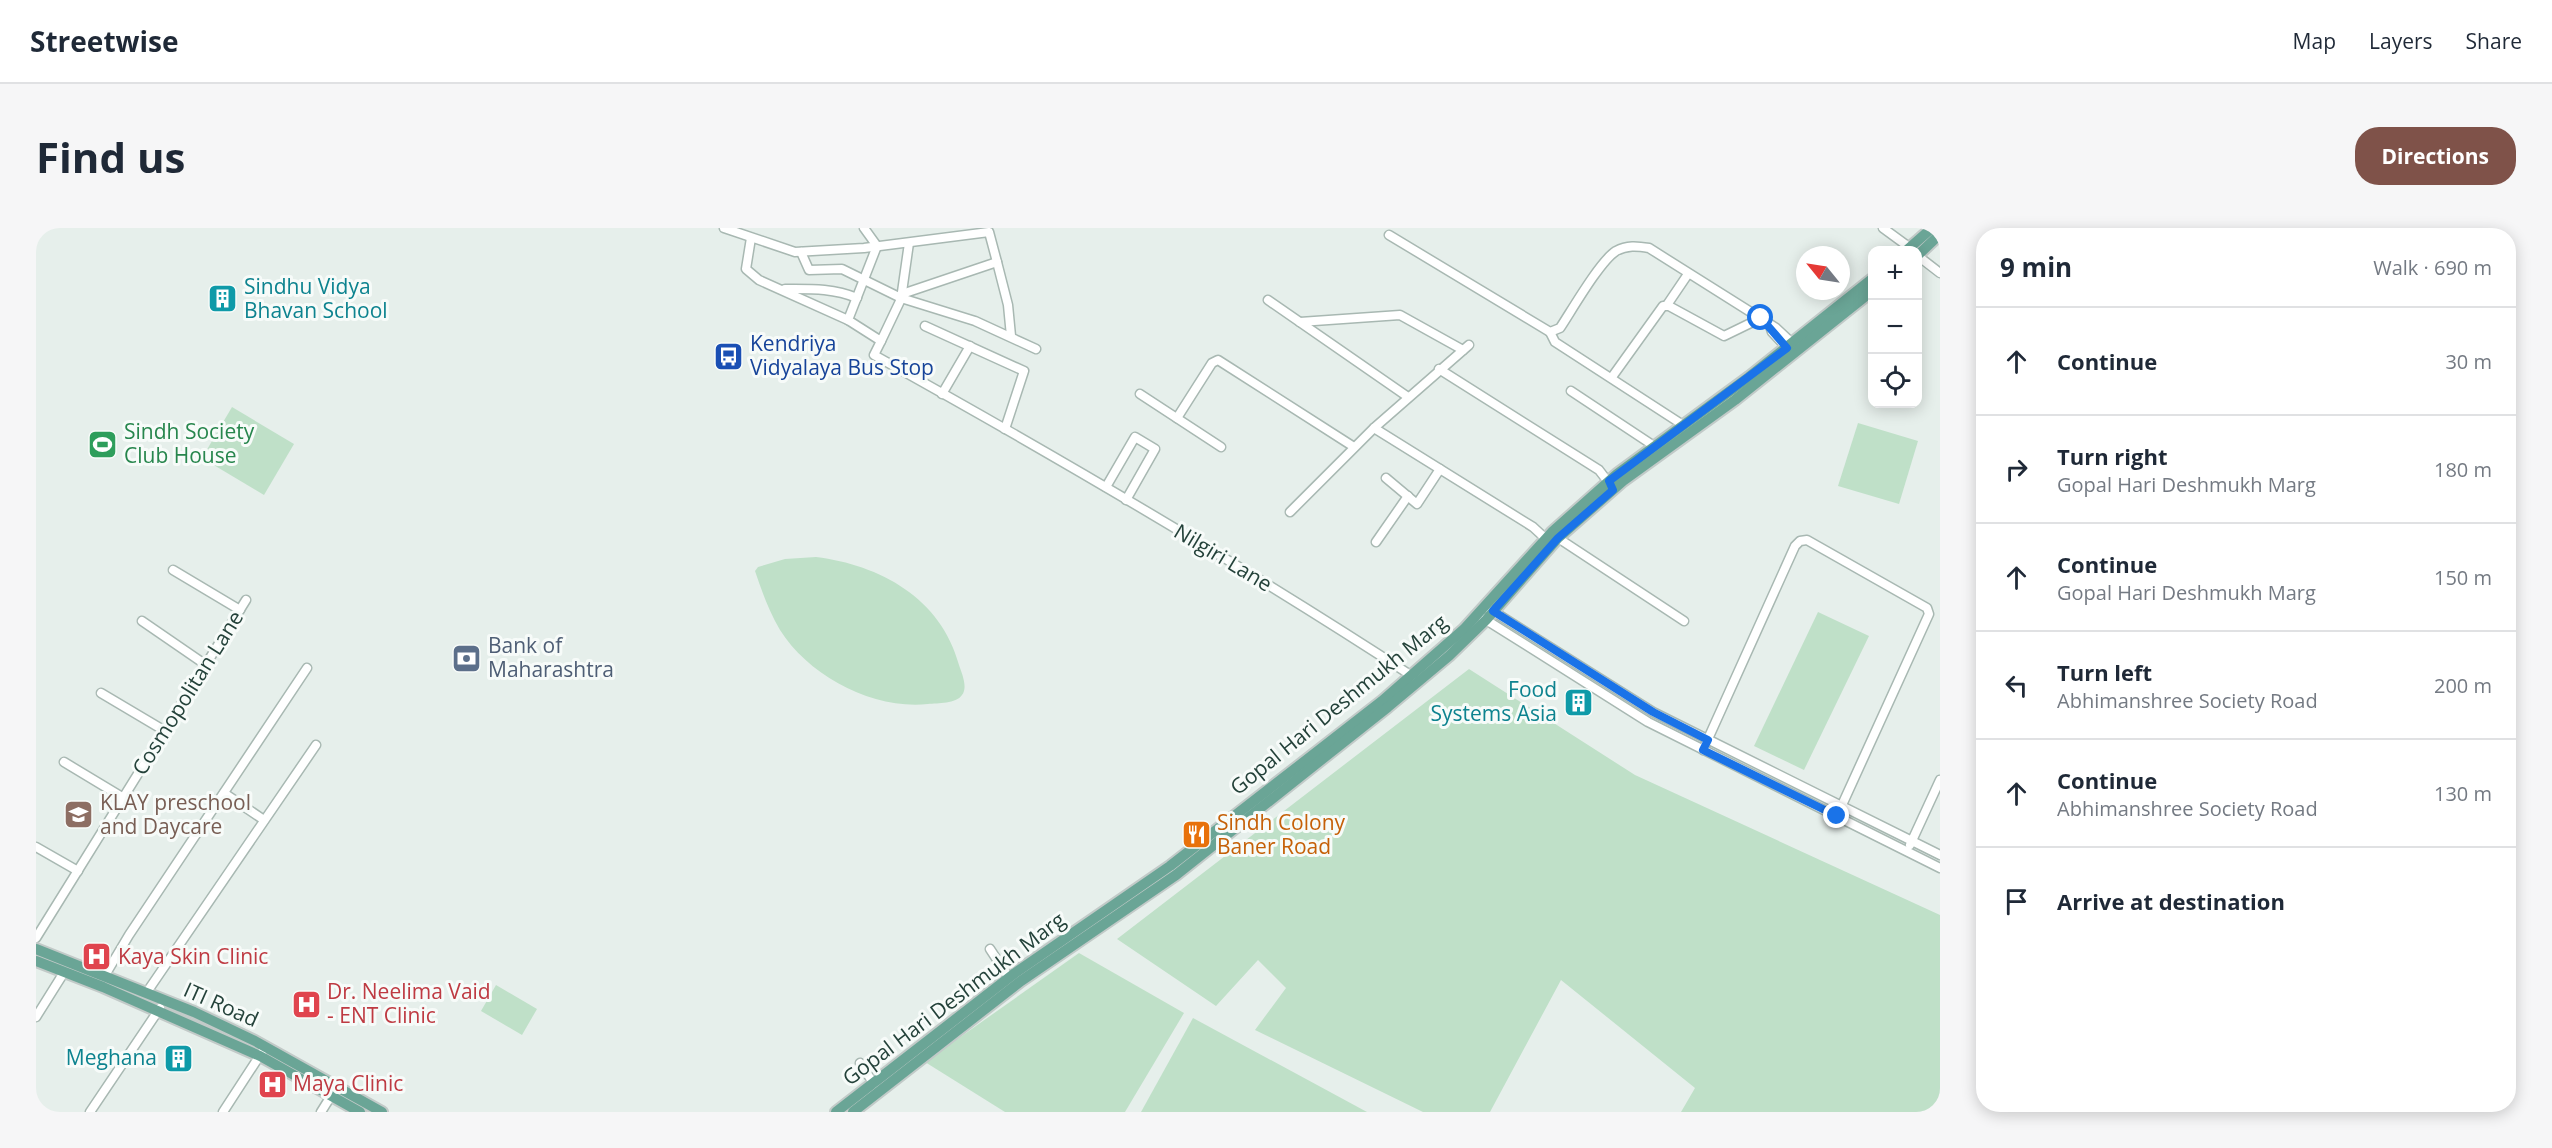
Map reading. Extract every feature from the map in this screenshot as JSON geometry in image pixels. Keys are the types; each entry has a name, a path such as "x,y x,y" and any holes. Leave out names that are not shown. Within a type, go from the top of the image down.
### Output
{"main road":[{"path":"1918,246 1932,228"},
{"path":"1922,246 1940,234"},
{"name":"Gopal Hari Deshmukh Marg","path":"853,1112 1021,981 1189,858 1405,693 1611,485 1654,446 1789,346 1868,282"},
{"name":"Gopal Hari Deshmukh Marg","path":"836,1112 1009,978 1189,858 1486,613 1545,539 1611,485 1736,400 1868,294"},
{"name":"ITI Road","path":"36,949 194,1012 360,1112"},
{"name":"ITI Road","path":"36,961 63,974 103,987 157,1012 262,1052 382,1112"}],"street":[{"path":"724,228 801,252 909,243 989,232 1008,305 1011,336"},
{"path":"864,228 877,246"},
{"path":"1883,228 1906,246"},
{"path":"1389,235 1511,311 1550,332 1556,342 1683,425"},
{"path":"751,238 746,269 759,280 848,320 881,341 902,296 909,243"},
{"path":"848,320 877,246"},
{"path":"1550,332 1560,328 1603,265 1616,252 1634,246 1648,248 1761,318 1770,326 1772,332 1789,346"},
{"path":"801,252 809,270 842,269 902,296 975,321 1036,349"},
{"path":"1922,259 1940,273"},
{"path":"902,296 998,262"},
{"path":"1612,377 1688,274"},
{"path":"781,289 818,288 842,292 857,298"},
{"path":"1268,300 1408,397"},
{"path":"1667,305 1724,336 1761,318"},
{"path":"1290,512 1374,428 1438,369 1466,347 1400,315 1300,322"},
{"path":"925,326 1024,371 1005,429"},
{"name":"Nilgiri Lane","path":"881,341 874,355 1031,443 1412,676"},
{"path":"942,394 970,346"},
{"path":"1177,418 1212,363 1218,360 1354,447"},
{"path":"1438,369 1599,470 1611,485"},
{"path":"1571,391 1654,446"},
{"path":"1140,394 1221,447"},
{"path":"1374,428 1533,527 1545,539"},
{"path":"1106,488 1135,437 1155,449 1126,500"},
{"path":"1386,478 1417,504 1440,469"},
{"path":"1376,542 1408,496"},
{"path":"1558,538 1684,621"},
{"path":"1703,750 1795,546 1800,541 1807,540 1927,608 1929,614 1837,816"},
{"path":"173,570 240,610"},
{"name":"Cosmopolitan Lane","path":"36,938 246,600"},
{"path":"1486,613 1636,702 1940,855"},
{"path":"1486,613 1648,722 1940,868"},
{"path":"142,621 206,665"},
{"path":"104,977 307,668"},
{"path":"101,693 165,731"},
{"path":"147,992 316,745"},
{"path":"64,762 122,797"},
{"path":"1908,852 1940,780"},
{"path":"224,792 264,820"},
{"path":"36,847 78,871"},
{"path":"990,950 1009,978"},
{"path":"36,1017 63,974"},
{"path":"90,1112 164,1001"},
{"path":"223,1112 262,1052"},
{"path":"860,1063 874,1084"},
{"path":"321,1112 331,1096"}],"green space":[{"path":"232,407 294,444 264,495 202,458"},
{"path":"1858,423 1918,441 1899,504 1838,486"},
{"path":"816,557 840,561 885,577 923,603 938,621 950,641 964,680 962,695 956,700 928,704 886,701 844,686 825,675 792,647 772,616 755,571 758,567 785,559"},
{"path":"1818,612 1869,636 1804,770 1754,746"},
{"path":"1469,669 1635,775 1940,915 1940,1112 1681,1112 1695,1088 1561,980 1490,1112 1423,1112 1255,1030 1286,988 1258,960 1216,1006 1117,939"},
{"path":"1079,953 1184,1013 1125,1112 1005,1112 925,1062"},
{"path":"496,985 537,1009 522,1035 481,1011"},
{"path":"1193,1018 1367,1112 1141,1112"}],"place":[{"name":"Sindhu Vidya Bhavan School","path":"223,299"},
{"name":"Kendriya Vidyalaya Bus Stop","path":"729,356"},
{"name":"Sindh Society Club House","path":"103,444"},
{"name":"Bank of Maharashtra","path":"467,658"},
{"name":"Food Systems Asia","path":"1578,702"},
{"name":"KLAY preschool and Daycare","path":"79,815"},
{"name":"Sindh Colony Baner Road","path":"1196,835"},
{"name":"Kaya Skin Clinic","path":"97,957"},
{"name":"Dr. Neelima Vaid - ENT Clinic","path":"306,1004"},
{"name":"Meghana","path":"178,1058"},
{"name":"Maya Clinic","path":"272,1084"}],"route":[{"path":"1761,318 1787,348 1609,481 1613,490 1558,538 1493,611 1653,712 1708,740 1703,750 1837,816"}]}
